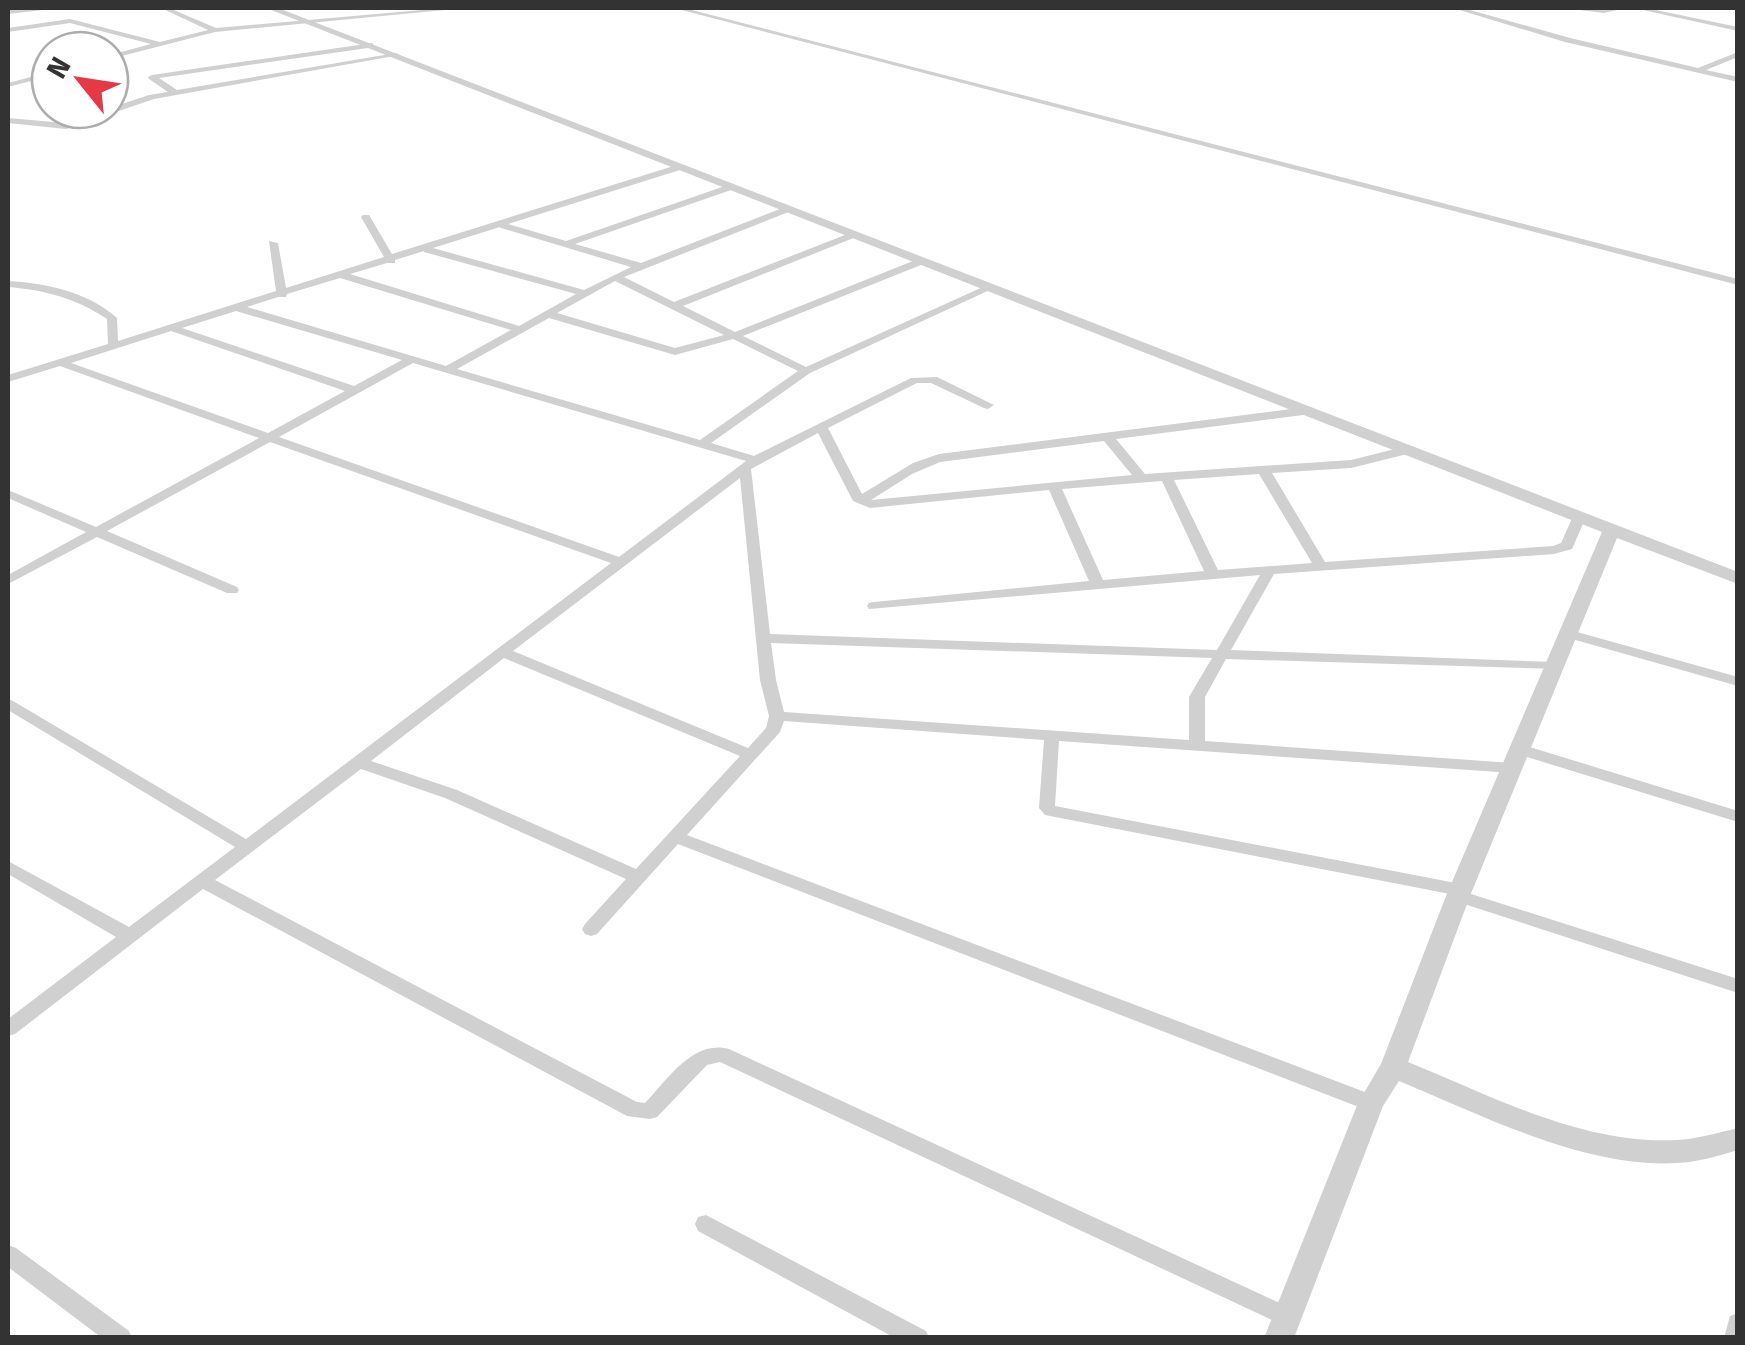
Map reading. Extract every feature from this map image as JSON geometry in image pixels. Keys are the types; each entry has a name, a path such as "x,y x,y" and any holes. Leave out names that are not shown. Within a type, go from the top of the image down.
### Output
{"street":[{"path":"8,12 56,8"},
{"path":"70,21 71,8"},
{"path":"164,8 215,30"},
{"path":"270,8 1738,579"},
{"path":"130,52 215,30 462,8"},
{"path":"678,8 1738,282"},
{"path":"1457,8 1738,80"},
{"path":"1568,8 1622,8"},
{"path":"1638,8 1738,30"},
{"path":"8,30 70,21 159,44"},
{"path":"175,93 152,77 372,45"},
{"path":"1700,70 1738,54"},
{"path":"8,120 66,126 175,93 396,55"},
{"path":"8,379 113,343 427,250 680,167"},
{"path":"571,242 732,187"},
{"path":"450,368 615,277 788,210"},
{"path":"366,216 391,261"},
{"path":"502,225 571,242 639,266"},
{"path":"676,305 854,234"},
{"path":"273,243 282,295"},
{"path":"427,250 584,293"},
{"path":"547,314 663,352 686,350 736,335 922,261"},
{"path":"344,276 518,329"},
{"path":"615,277 806,371"},
{"path":"8,284 42,285 102,310 112,318 113,343"},
{"path":"702,444 806,371 989,288"},
{"path":"238,308 702,444 750,465"},
{"path":"172,328 354,390"},
{"path":"8,580 414,358"},
{"path":"58,362 621,562"},
{"path":"8,1029 750,465 923,378 988,405"},
{"path":"860,500 892,486 918,462 1307,411"},
{"path":"821,426 860,500 870,504 1141,478 1351,464 1407,450"},
{"path":"1106,436 1141,478"},
{"path":"591,929 774,729 777,716 768,680 750,465"},
{"path":"1264,471 1321,567"},
{"path":"1166,476 1213,574"},
{"path":"1054,486 1098,585"},
{"path":"8,494 232,590"},
{"path":"874,606 1213,574 1554,550 1567,546 1579,517"},
{"path":"202,881 634,1110 650,1110 700,1058 722,1054 1283,1327 1371,1103 1393,1068 1460,893 1612,530"},
{"path":"1197,745 1197,697 1269,571"},
{"path":"1570,634 1738,682"},
{"path":"766,638 1554,666"},
{"path":"502,652 751,755"},
{"path":"8,704 247,846"},
{"path":"777,716 1197,745 1516,759 1738,817"},
{"path":"1052,734 1047,808 1050,812 1460,893 1738,986"},
{"path":"360,763 451,794 637,877"},
{"path":"674,836 1371,1103"},
{"path":"8,867 129,936"},
{"path":"1393,1068 1534,1122 1630,1148 1670,1152 1738,1139"},
{"path":"706,1224 918,1338"},
{"path":"8,1254 120,1338"},
{"path":"1735,1338 1738,1324"}]}
